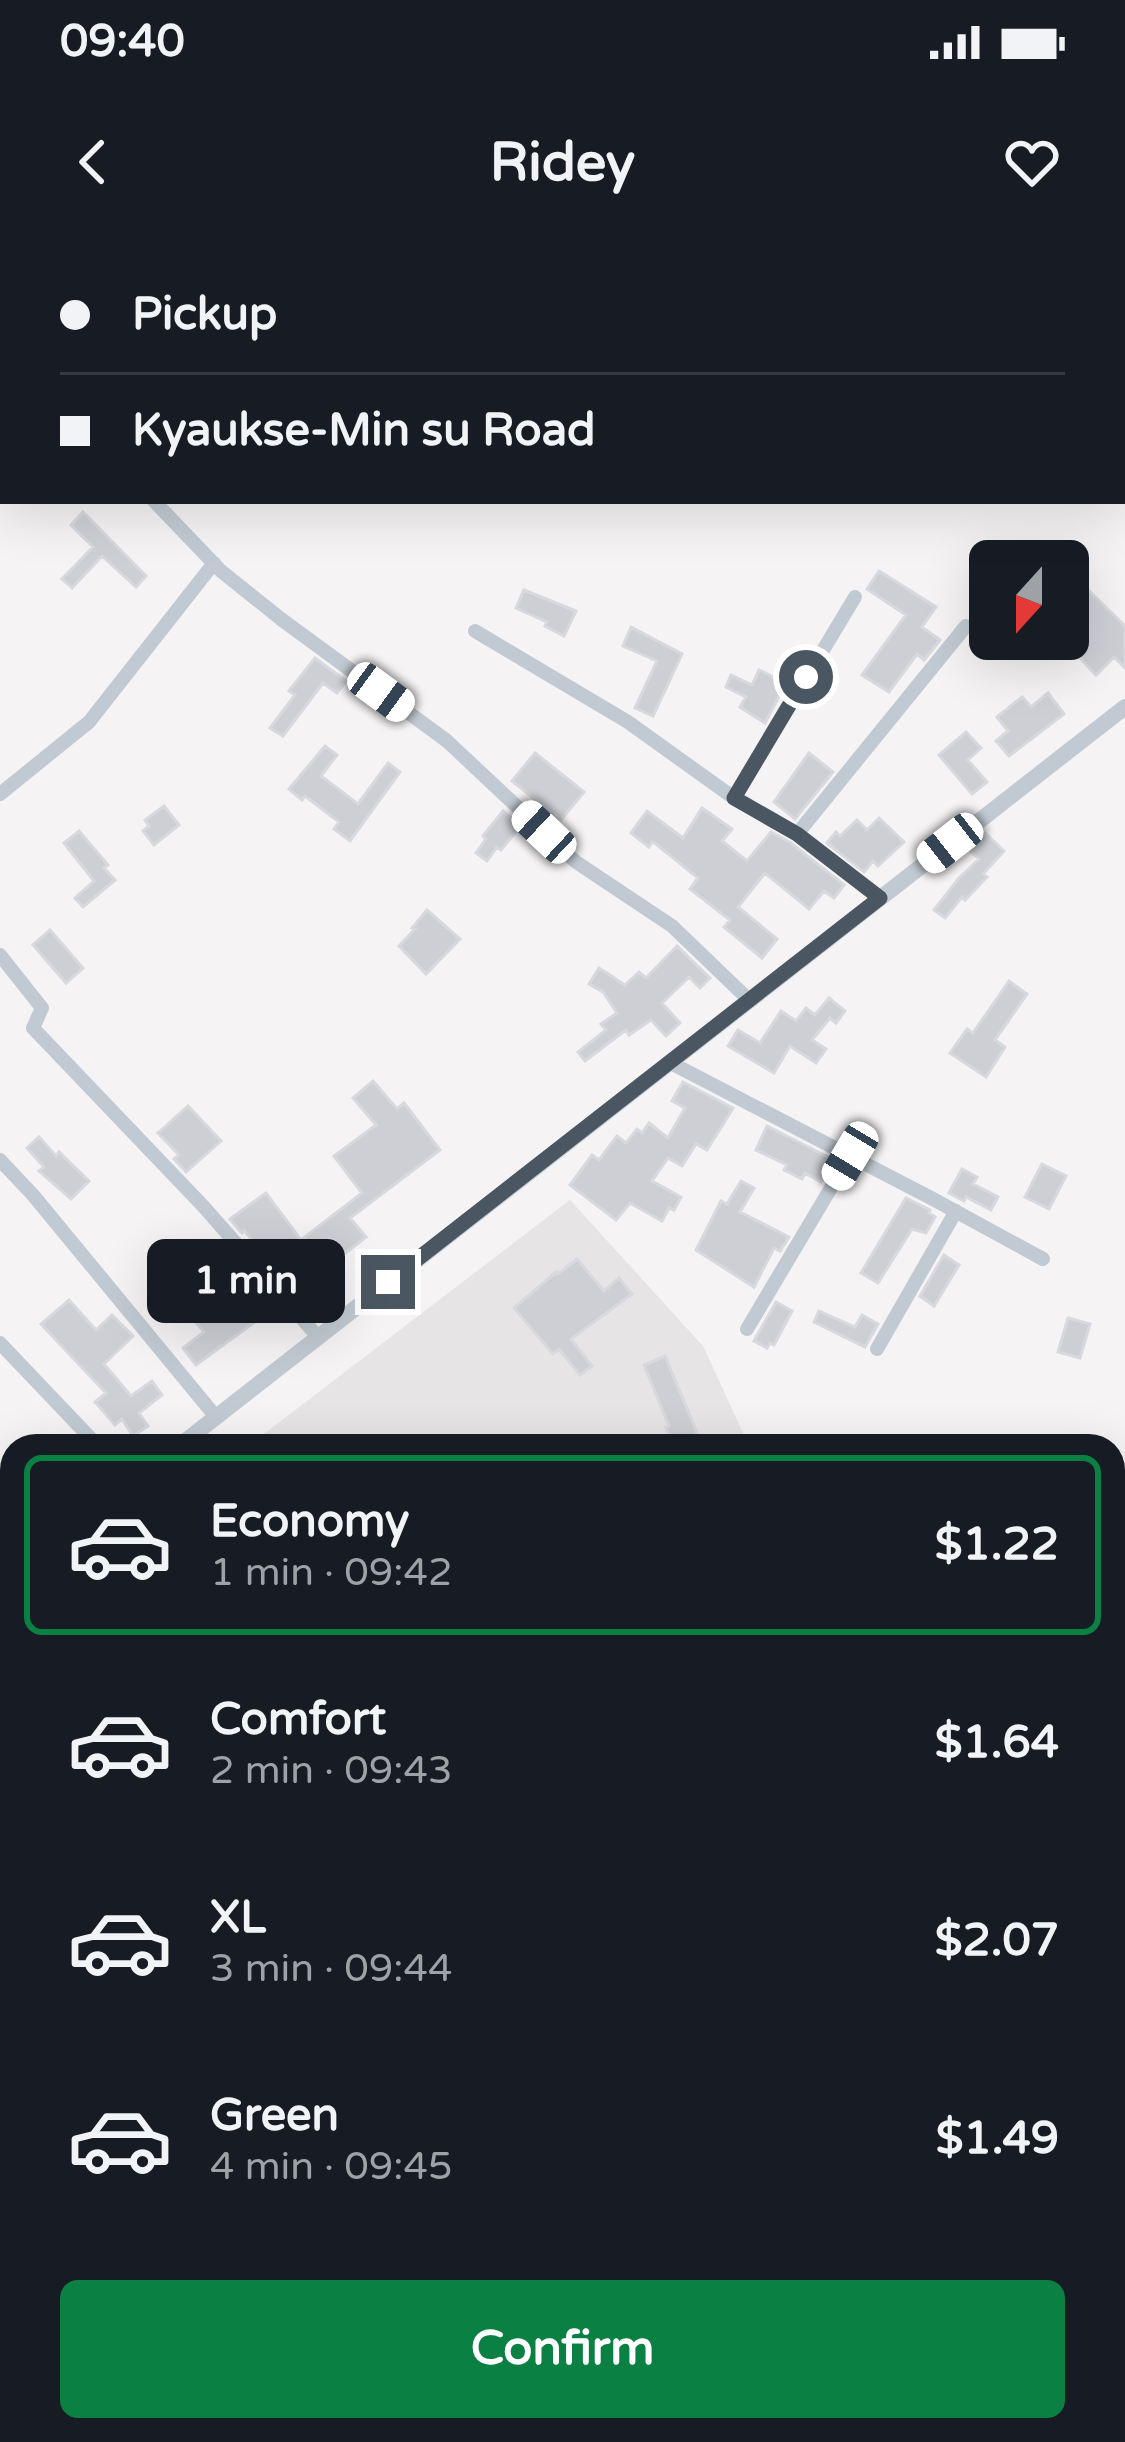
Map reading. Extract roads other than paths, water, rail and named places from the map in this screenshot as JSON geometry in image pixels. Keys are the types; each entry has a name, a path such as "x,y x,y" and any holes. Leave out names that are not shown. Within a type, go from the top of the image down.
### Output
{"street":[{"path":"157,504 214,563 281,619 447,741 576,862 672,926 749,1000"},
{"path":"0,794 89,722 214,563"},
{"path":"734,798 855,597"},
{"path":"797,834 966,626"},
{"path":"475,631 628,722 734,798 797,834 880,898"},
{"path":"194,1434 1125,707"},
{"path":"0,955 42,1008 33,1028 318,1337"},
{"path":"669,1062 1043,1259"},
{"path":"747,1329 850,1156"},
{"path":"0,1160 216,1417"},
{"path":"878,1349 956,1211"},
{"path":"0,1343 87,1434"}]}
